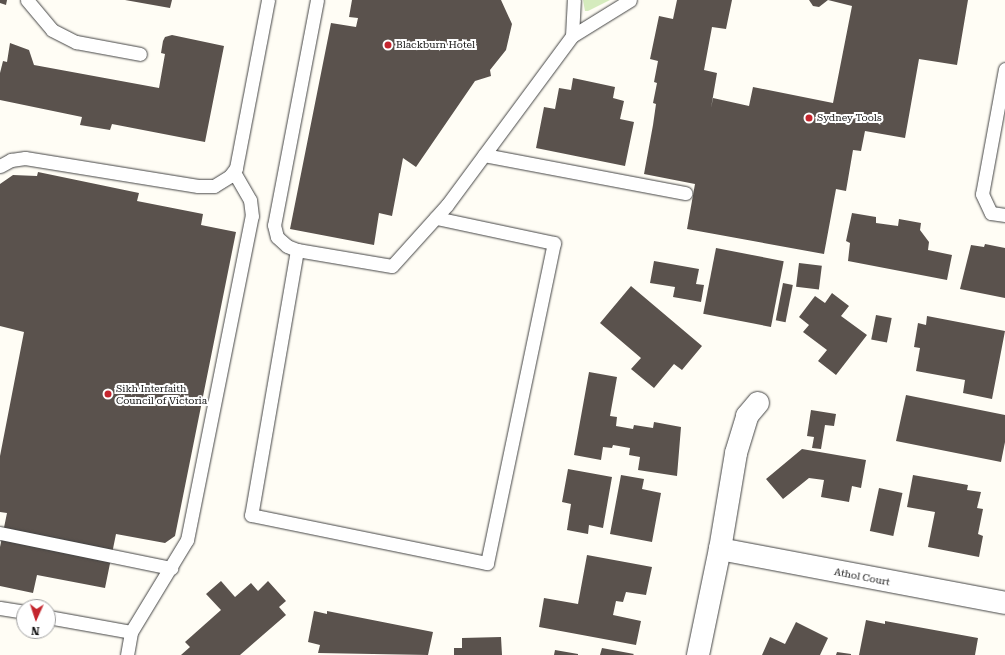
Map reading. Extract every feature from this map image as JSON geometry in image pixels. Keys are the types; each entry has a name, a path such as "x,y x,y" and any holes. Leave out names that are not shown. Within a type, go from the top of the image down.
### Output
{"street":[{"path":"698,655 720,549 742,430 747,416 758,403"},
{"name":"Athol Court","path":"720,549 1005,603"}],"lane":[{"path":"27,0 52,30 76,42 140,54"},
{"path":"0,166 11,160 25,158 198,186 214,186 234,172 236,168 268,0"},
{"path":"316,0 274,225 278,237 287,246 297,250 392,266 436,218 572,36 630,0"},
{"path":"572,36 574,0"},
{"path":"1005,69 982,194 991,212 1005,215"},
{"path":"484,155 685,193"},
{"path":"127,655 131,632 187,540 252,216 250,200 234,172"},
{"path":"297,250 251,515 487,563 554,243 436,218"},
{"path":"0,533 171,568"},
{"path":"0,608 16,611"},
{"path":"56,618 131,632"}],"green space":[{"path":"583,0 610,0 588,11 585,11"}],"building":[{"path":"0,0 7,0 6,5 0,3"},
{"path":"125,0 172,0 170,8"},
{"path":"352,0 501,0 512,24 506,50 490,70 491,76 475,81 416,167 403,158 392,216 379,213 374,245 290,229 331,23 356,27 358,18 349,17"},
{"name":"Sydney Tools","path":"677,0 732,0 726,29 712,27 704,70 717,73 711,108 713,98 749,106 753,87 833,103 852,6 828,0 968,0 957,65 919,59 905,138 865,131 861,151 853,150 846,191 836,189 824,254 687,229 695,184 644,174 656,104 653,103 657,83 654,82 658,61 650,59 659,16 673,19"},
{"path":"809,0 828,0 819,7 813,6"},
{"path":"172,35 224,46 205,142 112,124 110,130 80,125 82,117 0,100 0,73 3,61 7,62 10,43 29,50 34,65 159,88 165,54 161,53 163,41 165,37"},
{"path":"573,78 615,87 613,98 624,101 620,119 634,122 625,166 536,148 544,107 555,109 559,88 571,90"},
{"name":"Sikh Interfaith Council of Victoria","path":"38,172 139,193 137,201 203,214 201,225 236,232 175,536 165,543 116,534 105,588 37,575 33,593 0,586 0,547 7,513 0,512 0,456 24,332 0,326 0,184 13,175 37,176"},
{"path":"852,213 876,217 876,223 898,226 899,219 921,223 920,230 929,242 928,250 952,255 947,280 848,261 850,243 846,241"},
{"path":"985,244 1005,248 1005,298 960,289 971,245 984,247"},
{"path":"716,248 784,261 771,327 703,314"},
{"path":"654,261 699,269 696,284 704,285 701,302 673,297 675,287 650,283"},
{"path":"799,263 822,266 819,290 796,287"},
{"path":"783,283 793,285 786,322 776,320"},
{"path":"631,286 702,346 682,370 674,364 654,388 631,369 641,358 600,323"},
{"path":"832,293 849,306 841,316 867,335 836,375 818,361 827,350 803,332 809,325 799,317 815,296 825,303"},
{"path":"876,315 892,318 887,343 871,340"},
{"path":"927,316 1005,331 992,399 963,393 965,380 916,371 920,348 914,347 918,323 926,325"},
{"path":"589,372 617,377 610,416 617,417 616,426 633,429 634,425 653,428 654,422 681,427 677,476 638,470 640,457 629,455 630,448 613,445 612,448 603,447 601,460 574,455"},
{"path":"906,395 1005,415 1005,442 1001,462 896,441"},
{"path":"811,410 836,414 834,426 825,425 821,449 812,448 814,437 807,436"},
{"path":"802,449 866,460 861,488 852,486 849,502 821,497 824,480 809,478 783,499 766,479"},
{"path":"568,469 612,477 603,528 589,525 588,534 567,530 571,504 562,502"},
{"path":"621,475 644,479 642,489 661,493 652,542 610,534"},
{"path":"913,475 968,485 967,490 981,492 977,508 983,509 978,534 983,536 979,557 928,547 935,512 907,507"},
{"path":"879,488 902,493 893,536 870,531"},
{"path":"587,555 652,567 646,595 626,592 623,602 616,601 613,615 641,621 636,645 539,627 544,598 578,604"},
{"path":"221,581 235,597 251,583 258,591 268,581 286,601 279,607 286,615 240,655 181,655 190,647 185,642 221,610 206,594"},
{"path":"314,611 327,614 327,611 433,632 428,655 318,653 320,645 308,642"},
{"path":"866,620 885,624 885,621 978,638 975,655 859,655"},
{"path":"796,622 828,638 820,655 762,655 770,637 785,644"},
{"path":"501,637 502,655 454,655 454,648 462,648 462,638"},
{"path":"602,648 634,654 600,655"},
{"path":"555,650 578,654 578,655 554,655"},
{"path":"837,652 851,654 851,655 836,655"}],"place":[{"name":"Blackburn Hotel","path":"388,45"},
{"name":"Sydney Tools","path":"809,118"},
{"name":"Sikh Interfaith Council of Victoria","path":"108,394"}]}
